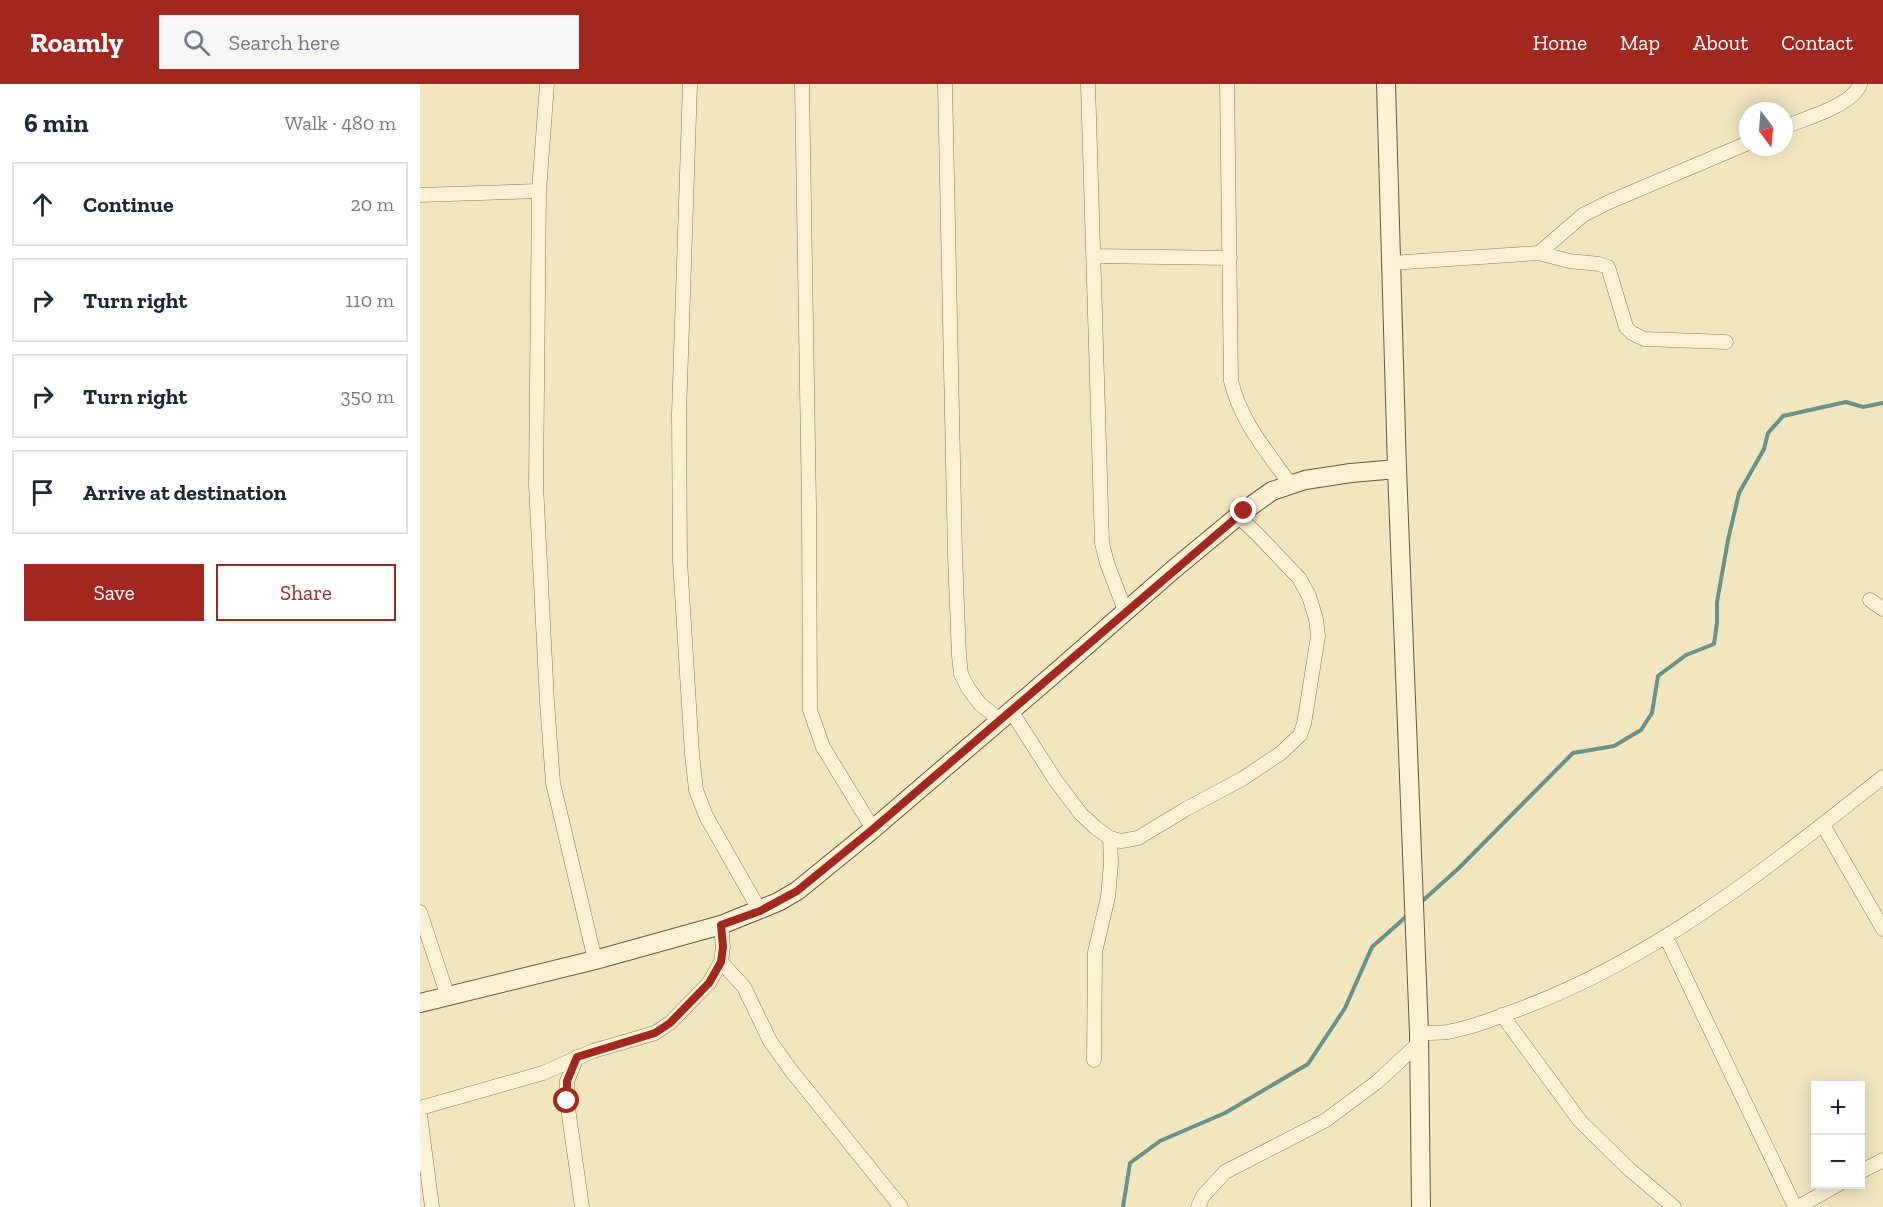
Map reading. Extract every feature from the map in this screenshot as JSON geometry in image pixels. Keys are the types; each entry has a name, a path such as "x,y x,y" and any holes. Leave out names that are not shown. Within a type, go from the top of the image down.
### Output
{"street":[{"path":"547,84 539,191 536,485 553,783 594,960"},
{"path":"690,84 679,414 680,561 692,754 696,789 706,816 760,911"},
{"path":"802,84 810,710 823,747 873,829"},
{"path":"945,84 955,531 961,674 980,704 1006,715 1081,814 1110,838 1121,841 1138,838 1242,779 1281,753 1300,735 1308,710 1318,636 1316,619 1309,596 1299,578 1238,516"},
{"path":"1088,84 1102,543 1126,613"},
{"path":"1227,84 1230,381 1235,401 1246,422 1290,484"},
{"path":"1386,84 1397,469 1419,1038 1420,1207"},
{"path":"1793,124 1828,110 1845,100 1859,90 1860,84"},
{"path":"1539,253 1583,215 1739,147"},
{"path":"420,195 539,191"},
{"path":"1391,263 1539,253 1569,261 1599,264 1608,267 1626,327 1632,333 1644,339 1726,342"},
{"path":"1094,256 1230,258"},
{"path":"420,1003 594,960 721,925 760,911 797,891 873,829 1238,516 1272,491 1305,480 1397,469"},
{"path":"1870,600 1883,609"},
{"path":"1198,1207 1203,1196 1225,1172 1326,1120 1377,1082 1419,1038 1448,1032 1502,1015 1569,989 1666,938 1744,885 1883,777"},
{"path":"1823,825 1883,929"},
{"path":"1094,1060 1095,952 1108,897 1111,863 1110,838"},
{"path":"420,912 448,997"},
{"path":"420,1107 543,1073 577,1057 655,1033 670,1023 709,983 721,962 723,947 721,925"},
{"path":"1666,938 1797,1207 1831,1189"},
{"path":"721,962 744,987 770,1041 790,1070 901,1207"},
{"path":"1502,1015 1580,1120 1629,1169 1674,1207"},
{"path":"577,1057 567,1081 567,1101 582,1207"},
{"path":"420,1115 432,1207"},
{"path":"1865,1169 1883,1160"}],"waterway":[{"path":"1419,904 1459,868 1573,753 1614,746 1641,730 1652,713 1658,676 1686,655 1714,644 1717,602 1739,493 1764,449 1768,433 1783,416 1846,402 1863,407 1883,403"},
{"path":"1123,1207 1130,1163 1160,1141 1225,1113 1308,1064 1345,1008 1372,947 1409,914"}],"route":[{"path":"567,1101 567,1081 577,1057 655,1033 670,1023 709,983 721,962 723,947 721,925 760,911 797,891 873,829 1244,511"}]}
